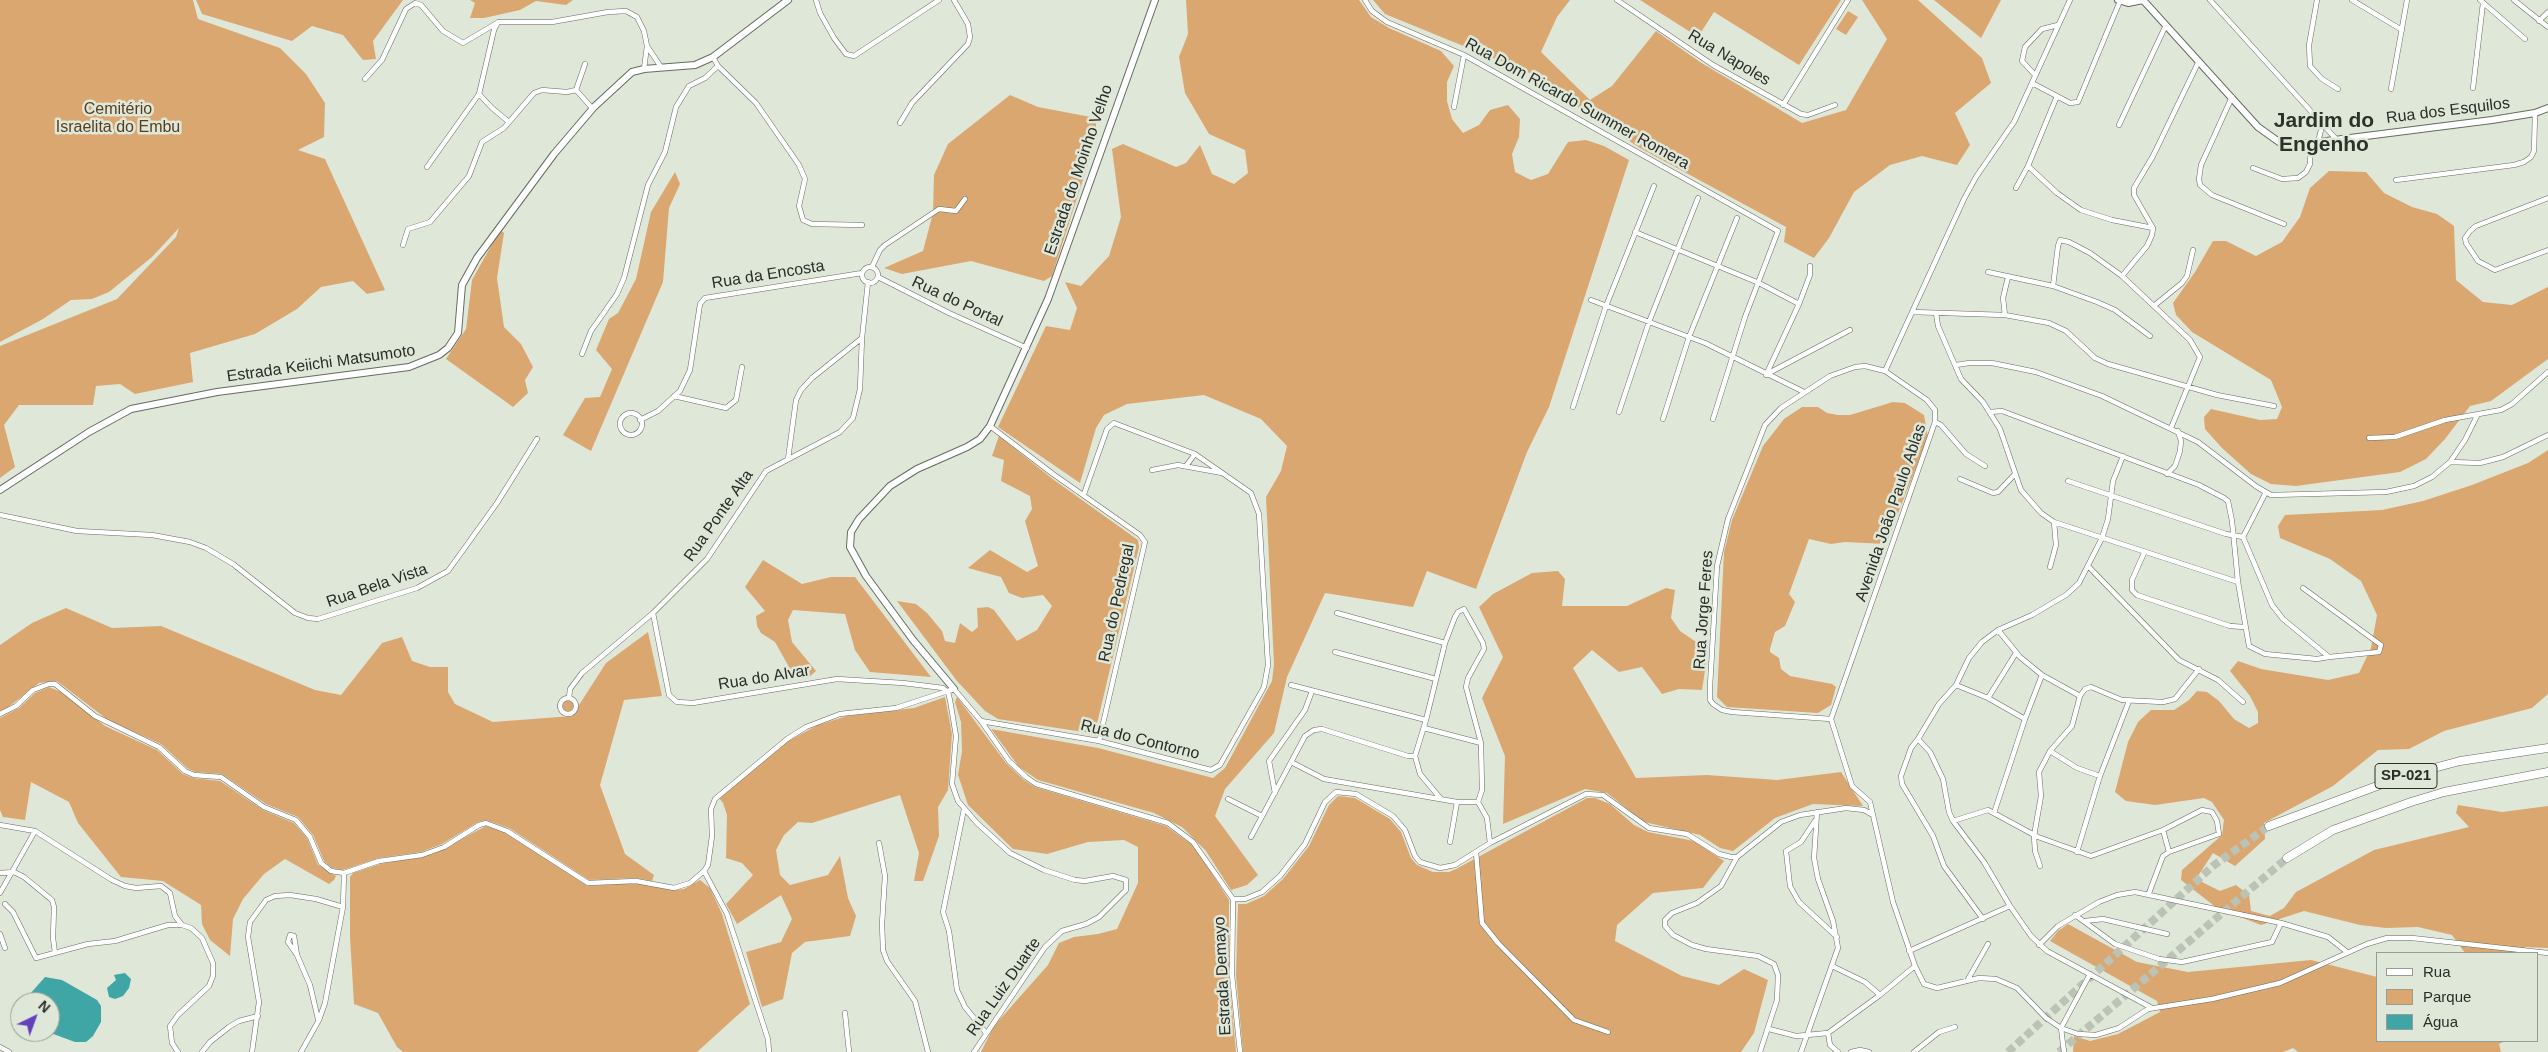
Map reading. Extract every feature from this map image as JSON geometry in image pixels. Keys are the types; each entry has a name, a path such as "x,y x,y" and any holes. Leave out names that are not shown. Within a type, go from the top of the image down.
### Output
{"highway":[{"name":"SP-021","path":"2269,826 2404,776 2460,761 2548,748"},
{"name":"SP-021","path":"2287,858 2333,830 2411,802 2444,792 2548,772"}],"street":[{"name":"Estrada Keiichi Matsumoto","path":"0,490 89,432 130,409 217,392 409,367 439,355 455,341 458,333 462,285 476,258 554,154 593,109 632,72 644,69 695,65 713,57 788,0"},
{"path":"816,0 820,14 834,38 846,54 851,56 869,48 939,0"},
{"path":"900,123 912,103 968,44 970,38 968,24 954,0"},
{"name":"Estrada do Moinho Velho","path":"990,426 1048,299 1155,0"},
{"name":"Rua Dom Ricardo Summer Romera","path":"1365,0 1372,11 1387,22 1464,55 1778,231 1759,283"},
{"name":"Rua Napoles","path":"1617,0 1713,64 1783,105 1804,115 1835,106"},
{"path":"1783,105 1848,0"},
{"path":"1885,371 1964,199 1981,169 2010,131 2070,0"},
{"path":"2032,83 2073,104 2079,100 2119,0"},
{"name":"Rua dos Esquilos","path":"2119,0 2139,1 2166,25 2272,139 2286,144 2310,143 2535,113 2548,108"},
{"path":"2210,0 2336,139"},
{"path":"2318,0 2309,46 2310,66 2322,79 2338,89"},
{"path":"2352,0 2402,30"},
{"path":"2391,89 2407,0"},
{"path":"2514,0 2539,22 2548,27"},
{"path":"2520,5 2524,0"},
{"path":"2482,1 2525,38"},
{"path":"2473,88 2482,1"},
{"path":"365,79 382,60 406,9 415,3 421,4 443,31 463,43 498,22 552,22 612,11 626,12 637,17 644,31 647,46 644,69"},
{"path":"2539,22 2548,12"},
{"path":"427,166 478,94 494,30 498,22"},
{"path":"2036,75 2022,61 2025,47 2036,33 2058,25"},
{"path":"2118,125 2166,25"},
{"path":"647,46 661,68"},
{"path":"1454,107 1464,55"},
{"path":"713,57 718,66 756,103 799,165 805,179 799,206 804,220 812,224 862,225"},
{"path":"2122,276 2147,246 2153,228 2134,195 2134,188 2154,156 2199,61"},
{"path":"576,90 585,64"},
{"path":"582,354 592,331 617,294 624,278 648,185 665,152 676,108 689,86 705,78 718,66"},
{"path":"403,245 408,229 430,222 469,176 482,142 499,132 534,93 542,90 566,92 576,90"},
{"path":"576,90 593,109"},
{"path":"478,94 509,122"},
{"path":"2016,188 2028,166 2057,96"},
{"path":"2232,97 2201,166 2199,174 2200,185 2212,195 2284,224"},
{"path":"2396,180 2524,162 2531,157 2534,151 2535,113"},
{"path":"2318,142 2321,130 2319,122"},
{"path":"2253,168 2282,179 2298,178 2306,172 2310,164 2310,143"},
{"path":"2028,166 2057,193 2082,210 2112,220 2153,228"},
{"path":"1573,406 1606,306 1654,186"},
{"path":"1618,412 1649,322 1698,198"},
{"path":"2548,198 2476,226 2465,238 2470,252 2478,261 2495,270 2548,250"},
{"path":"872,267 880,250 885,245 939,209 956,211 965,199"},
{"path":"1663,419 1689,337 1737,218"},
{"path":"1636,232 1759,283 1800,304"},
{"path":"2053,286 2060,240 2079,247 2122,276 2156,305 2197,349 2200,357 2171,428"},
{"path":"2156,305 2187,276 2193,250"},
{"path":"1766,375 1800,304 1810,275 1810,266"},
{"path":"867,267 872,267 876,269 878,277 875,281 868,282 863,278 862,272 867,267"},
{"name":"Rua da Encosta","path":"640,420 658,411 680,391 690,370 700,304 705,298 862,272"},
{"path":"1988,272 2053,286 2115,310 2150,336"},
{"name":"Rua do Portal","path":"878,277 949,313 1027,348"},
{"path":"2005,315 2004,298 2008,277"},
{"name":"Rua Ponte Alta","path":"569,698 570,689 582,673 653,613 707,559 761,476 774,466 840,432 853,418 860,389 862,338 868,282"},
{"path":"1713,419 1732,357 1759,283"},
{"path":"1591,300 1689,337 1804,392"},
{"path":"1912,312 2005,315 2049,323 2066,331 2095,358 2108,364 2188,387 2244,401 2274,406"},
{"path":"1936,313 1938,326 1961,379 1990,412 2006,441 2014,474 2029,500 2054,522 2144,553 2184,563 2238,582"},
{"path":"1766,375 1850,330"},
{"path":"788,459 796,400 801,390 812,378 862,338"},
{"path":"1956,365 1969,362 1992,363 2036,372 2102,396 2198,442 2265,494 2308,495 2386,492 2414,486 2432,477 2450,462 2465,440 2478,414"},
{"path":"674,396 726,408 736,400 742,367"},
{"name":"Rua Jorge Feres","path":"1830,719 1722,710 1716,708 1710,700 1717,566 1728,519 1765,425 1781,408 1830,376 1855,367 1873,367 1885,371"},
{"name":"Avenida João Paulo Ablas","path":"1830,719 1935,422 1936,410 1933,406 1885,371"},
{"path":"2369,438 2395,437 2445,420 2501,410 2512,404 2548,372"},
{"path":"1990,412 2002,411 2123,456 2224,498 2228,502 2234,535 2244,627 2249,646 2257,652 2286,656 2329,657 2379,652 2381,646 2303,588"},
{"path":"627,414 635,414 640,420 639,430 633,434 625,433 620,427 621,419 627,414"},
{"path":"1935,422 1941,425 1966,454 1985,466"},
{"name":"Rua do Contorno","path":"981,721 1098,741 1204,769 1217,768 1264,687 1268,665 1259,514 1251,493 1195,454 1114,423 1107,429 1084,494"},
{"path":"990,426 980,438 967,447 917,469 890,486 859,519 850,540 853,556 918,647 951,690 981,721 1016,770 1036,784 1152,817 1180,831 1202,853 1233,898 1245,899 1262,892 1280,876 1305,844 1325,802 1336,792 1356,794 1393,816 1405,830 1415,856 1426,866 1448,868 1576,797 1596,793 1613,801 1637,821 1649,828 1687,834 1719,854 1737,857"},
{"name":"Rua do Pedregal","path":"990,426 1140,535 1145,542 1098,741"},
{"path":"2167,474 2175,466 2180,450 2181,441 2178,431"},
{"path":"2450,462 2480,463 2495,459 2524,448 2548,435"},
{"name":"Rua Bela Vista","path":"0,514 77,531 152,535 190,542 206,548 234,564 295,613 308,618 318,619 418,588 448,571 487,518 537,440"},
{"path":"1186,466 1195,454"},
{"path":"1983,919 1944,866 1934,836 1902,784 1901,776 1910,748 1918,739 1940,704 1956,685 1975,648 1998,630 2066,595 2078,583 2102,538 2116,471 2123,456"},
{"path":"1152,470 1171,466 1186,466 1223,473"},
{"path":"1960,479 1993,493 1998,492 2014,474"},
{"path":"2068,481 2111,497 2243,537"},
{"path":"2243,537 2265,494"},
{"path":"2050,567 2056,545 2054,522"},
{"path":"2243,537 2272,605 2284,619 2329,657"},
{"path":"2144,553 2132,580 2132,590 2137,595 2230,626 2244,627"},
{"path":"2088,566 2160,644 2179,660 2218,680 2243,702"},
{"path":"1441,799 1420,774 1415,756 1424,728 1445,643 1455,616 1464,609 1484,648 1468,678 1466,687 1480,742 1482,790 1478,802 1487,818 1490,844"},
{"name":"Rua do Alvar","path":"653,613 669,695 677,702 693,703 837,679 938,686 951,690"},
{"path":"1337,613 1445,643"},
{"path":"1998,630 2016,653 2042,675 2080,696"},
{"path":"1335,652 1436,679"},
{"path":"1988,698 2016,653"},
{"path":"2040,866 2035,851 2034,836 2041,796 2039,772 2050,751 2072,726 2080,696 2085,689 2091,687 2129,701 2163,702 2175,699 2199,669"},
{"path":"1994,813 2025,718 2042,675"},
{"path":"0,714 9,711 41,686 56,684 106,723 159,747 185,771 194,775 221,778 264,807 296,820 310,837 321,863 331,871 344,873 379,861 432,852 479,825 486,823 507,831 588,883 636,881 674,888 690,883 704,872 710,855 712,802 787,739 812,725 840,714 896,708 951,690"},
{"path":"1956,685 1988,698 2025,718"},
{"path":"1292,686 1426,720"},
{"path":"951,690 956,736 952,784 964,809 943,912 949,931 957,990 965,1007 986,1033"},
{"path":"1275,793 1269,761 1306,710 1312,691"},
{"path":"2077,852 2100,776 2129,706 2129,701"},
{"path":"1830,719 1852,786 1870,802 1892,902 1915,966 1924,984 1930,987 1947,987 1986,978 2009,983 2061,1028 2086,1036 2104,1034 2119,1028 2145,1010 2212,999 2280,983 2367,944 2400,938 2548,953"},
{"path":"1424,728 1480,742"},
{"path":"1251,837 1305,736 1314,730 1322,729 1408,756 1415,756"},
{"path":"1918,739 1930,752 1943,779 1948,812 1952,822 1984,862 2010,906 2039,944 2152,1008"},
{"path":"2050,751 2076,768 2100,776"},
{"path":"1291,762 1324,779 1457,802 1478,802"},
{"path":"1228,799 1262,816"},
{"path":"1450,842 1457,802"},
{"path":"1760,1052 1777,1000 1777,969 1768,959 1692,945 1673,935 1665,926 1665,920 1672,913 1697,903 1721,886 1737,857 1781,822 1817,812 1855,808 1873,815"},
{"name":"Rua Luiz Duarte","path":"964,809 994,840 1027,863 1075,880 1085,881 1113,876 1122,877 1126,880 1127,887 1099,917 1086,924 1068,928 1055,936 1036,956 1014,996 974,1052"},
{"path":"1952,822 1983,810 1994,813 2034,836 2091,856 2163,830 2202,810 2212,812 2217,821 2220,834 2169,852 2163,856 2149,893"},
{"path":"1801,1052 1838,948 1837,937 1818,879 1814,858 1817,812"},
{"path":"1816,820 1801,842 1786,851 1790,886 1799,902 1837,937"},
{"path":"0,825 35,831 112,880 136,888 161,886 170,893 176,916 182,925"},
{"path":"2163,830 2169,852"},
{"path":"0,893 14,872 35,831"},
{"path":"879,843 885,876 882,902 883,950 887,962 915,1001 928,1052"},
{"path":"1476,852 1482,923 1498,943 1574,1020 1608,1032"},
{"path":"0,873 14,872 24,877 52,900 54,907 53,938 55,953"},
{"path":"704,872 727,914 768,1040 769,1052"},
{"path":"300,1052 319,1020 329,984 343,907 344,873"},
{"path":"2039,944 2058,926 2075,915 2117,895 2135,892 2149,893 2282,923 2328,938 2347,952"},
{"path":"252,1052 258,1016 258,997 248,937 250,922 260,906 275,896 290,895 316,899 343,907"},
{"name":"Estrada Demayo","path":"1233,898 1232,976 1240,1052"},
{"path":"5,904 13,912 36,958 88,944 115,941 168,925 182,925 191,928 202,938 213,963 213,976 209,986 178,1015 170,1026 172,1043 178,1052"},
{"path":"1909,951 2010,906"},
{"path":"2075,915 2114,944 2159,959 2182,962 2272,942 2282,923"},
{"path":"2085,921 2103,919 2167,934"},
{"path":"0,934 5,948"},
{"path":"294,939 297,955 310,985 319,1020"},
{"path":"1967,981 1988,944"},
{"path":"1832,966 1865,982 1880,995"},
{"path":"1769,1029 1796,1036 1828,1033 1880,995 1915,966"},
{"path":"2064,1052 2061,1028 2090,974"},
{"path":"845,1013 849,1052"},
{"path":"202,1052 210,1042 229,1027 249,1017 258,1016"},
{"path":"1914,1052 1939,1032 1955,1027"},
{"path":"1828,1033 1830,1045 1838,1052"},
{"path":"0,1047 9,1052"},
{"path":"1851,1052 1857,1050 1869,1052"}],"green space":[{"name":"Cemitério Israelita do Embu","path":"0,0 193,0 198,19 280,48 306,74 325,103 324,137 298,150 325,159 385,290 367,294 353,281 321,287 297,309 255,334 190,353 193,382 135,394 120,384 96,386 93,405 19,405 4,425 15,467 0,478 0,346 117,299 176,237 179,228 152,257 109,292 92,299 71,300 43,319 0,342"},
{"path":"196,0 403,0 373,41 376,59 363,60 343,35 312,26 292,41 202,14"},
{"path":"470,0 573,0 566,5 536,1 520,10 484,18 470,18 475,3"},
{"path":"1186,0 1359,0 1371,17 1389,28 1441,51 1454,66 1447,82 1447,101 1452,119 1463,133 1479,125 1490,110 1508,105 1520,119 1519,137 1512,154 1515,172 1531,180 1548,174 1568,142 1586,140 1604,146 1629,160 1549,407 1527,452 1476,589 1427,571 1413,607 1325,593 1287,677 1274,733 1225,789 1215,816 1258,875 1247,885 1231,890 1206,851 1182,827 1154,813 1038,780 1019,767 991,729 1098,748 1213,778 1225,768 1272,681 1274,664 1266,497 1281,471 1287,446 1261,419 1204,395 1127,404 1104,415 1096,428 1080,483 998,427 1046,326 1070,330 1077,308 1065,282 1081,286 1109,256 1121,217 1112,149 1123,144 1176,167 1186,163 1200,145 1212,174 1234,184 1248,173 1245,150 1209,134 1185,93 1179,57 1188,34"},
{"path":"1373,0 1570,0 1557,17 1541,52 1590,100 1612,86 1656,31 1700,62 1802,123 1846,110 1887,39 1862,0 1918,0 1982,58 1991,83 1955,113 1970,145 1957,165 1922,156 1890,165 1854,192 1829,238 1814,258 1784,242 1786,227 1640,148 1573,104 1532,74 1385,14"},
{"path":"1640,0 1841,0 1799,65 1714,12 1698,37"},
{"path":"1934,0 2001,0 1981,38"},
{"path":"1848,11 1858,17 1846,35 1836,29"},
{"path":"1010,95 1038,107 1096,118 1096,139 1052,276 1044,281 971,261 902,274 884,268 923,251 933,213 934,175 948,144"},
{"path":"2329,171 2366,172 2384,193 2412,207 2437,214 2454,226 2456,280 2483,302 2512,305 2548,287 2548,359 2491,401 2470,406 2445,439 2426,459 2400,472 2296,486 2271,484 2251,474 2222,448 2205,429 2204,417 2211,409 2260,420 2277,419 2282,407 2271,380 2192,332 2176,315 2173,303 2195,272 2213,241 2226,241 2256,256 2282,242 2300,217 2310,188"},
{"path":"675,172 680,184 669,208 663,282 591,451 563,435 585,398 600,397 612,369 596,350 609,319 618,313 636,279 651,212"},
{"path":"500,230 504,233 497,278 504,327 521,344 533,367 525,380 528,393 513,407 446,359 466,329 472,280"},
{"path":"1893,402 1905,403 1924,415 1928,437 1886,544 1845,542 1831,544 1809,539 1789,594 1795,602 1785,626 1775,632 1770,649 1770,652 1779,658 1781,669 1790,676 1832,684 1836,687 1831,705 1818,713 1727,707 1717,697 1724,552 1732,520 1763,446 1784,419 1802,407 1818,407 1827,413 1850,415"},
{"path":"999,436 1054,480 1138,540 1139,547 1096,728 1090,733 998,719 985,711 957,681 897,601 916,604 927,613 942,631 945,641 955,643 960,623 972,632 978,627 977,608 988,607 994,610 1017,641 1037,630 1052,606 1043,595 1022,598 1009,593 1001,577 968,568 990,550 1027,572 1038,566 1025,521 1032,509 1030,496 1001,481 1004,460 992,456"},
{"path":"2548,450 2548,694 2532,708 2444,731 2409,749 2378,750 2333,786 2264,823 2265,839 2235,866 2213,853 2196,879 2220,891 2236,885 2249,895 2251,911 2270,916 2284,908 2296,892 2374,850 2469,827 2456,813 2458,805 2502,812 2548,806 2548,948 2525,947 2522,952 2464,952 2452,935 2418,927 2386,928 2360,925 2304,911 2261,925 2217,908 2181,880 2182,870 2222,835 2224,820 2212,802 2204,798 2155,805 2126,801 2115,792 2128,742 2138,722 2151,710 2174,710 2189,700 2197,691 2207,692 2219,701 2234,719 2249,728 2258,723 2258,712 2250,696 2230,671 2238,661 2261,669 2328,680 2359,673 2371,648 2377,615 2361,581 2330,559 2280,538 2278,526 2285,515 2382,510 2423,501 2472,485 2528,463"},
{"path":"763,560 802,584 831,577 855,577 931,677 870,672 855,650 845,614 793,610 788,620 792,642 816,671 808,678 794,676 775,642 761,633 757,626 756,616 765,611 745,587"},
{"path":"1558,571 1565,579 1562,606 1627,606 1666,588 1675,590 1671,618 1680,631 1708,650 1702,690 1679,689 1662,694 1642,667 1619,672 1592,650 1573,668 1636,778 1707,775 1777,780 1841,772 1863,806 1813,804 1775,818 1733,851 1720,848 1700,835 1644,822 1607,793 1585,789 1503,824 1505,756 1482,698 1503,657 1479,607 1493,594 1532,573"},
{"path":"66,608 112,628 161,626 315,690 341,695 382,643 402,637 412,661 430,667 448,667 448,692 455,704 493,722 572,716 606,663 648,632 662,696 624,700 600,785 625,854 654,875 652,881 636,878 589,880 509,828 486,820 478,822 442,844 421,852 379,858 343,870 332,868 324,861 313,835 298,817 266,804 222,774 195,772 187,768 161,744 108,720 57,681 39,683 7,708 0,711 0,645 32,623"},
{"path":"49,687 61,692 105,726 157,750 183,774 193,778 220,781 263,810 294,823 307,838 318,865 336,876 334,880 329,884 285,859 264,874 243,899 233,919 230,956 210,940 202,924 201,905 163,881 121,877 78,823 69,802 31,782 25,820 3,817 0,810 0,718 19,708 35,693"},
{"path":"945,697 952,734 948,790 938,807 939,836 923,881 914,881 919,853 900,795 812,823 798,822 784,835 776,850 780,875 790,885 828,875 840,856 848,898 856,916 850,936 805,942 792,953 783,999 762,1007 746,952 781,942 792,919 781,895 737,924 726,904 753,875 742,863 726,858 727,815 719,798 788,741 818,725 847,716 914,708"},
{"path":"957,697 1006,763 1024,780 1035,787 1166,826 1191,844 1200,855 1229,900 1229,976 1236,1052 981,1052 994,1026 1048,965 1059,943 1074,937 1117,929 1138,883 1138,847 1124,840 1088,842 1047,854 1013,849 968,805 958,775 962,751 961,722 955,702"},
{"path":"568,700 574,706 568,712 562,706"},
{"path":"1338,796 1355,798 1390,819 1401,832 1411,858 1417,865 1433,872 1449,872 1456,869 1587,798 1595,798 1610,804 1634,825 1648,832 1694,841 1724,861 1703,888 1653,893 1617,925 1615,941 1682,976 1719,985 1744,969 1768,980 1754,1033 1741,1052 1243,1052 1236,975 1238,904 1246,904 1264,896 1283,879 1309,846 1329,805"},
{"path":"486,826 506,833 588,886 636,883 674,890 684,889 700,880 710,888 722,914 750,1004 697,1052 403,1052 397,1047 378,1013 354,1004 350,937 350,877 353,873 380,864 433,854"},
{"path":"2068,924 2137,962 2188,972 2311,960 2376,977 2376,1042 2503,1042 2499,1044 2501,1052 2298,1052 2293,1048 2283,1052 2073,1052 2074,1036 2090,1041 2118,1034 2160,1012 2157,1001 2050,941 2058,931"}],"water":[{"path":"125,973 131,979 129,988 123,996 115,999 109,997 107,988 116,980 114,975"},
{"path":"45,977 62,980 97,1000 101,1006 101,1022 93,1036 86,1042 75,1042 60,1036 60,992 32,992"}],"tunnel":[{"path":"2008,1052 2213,866 2269,826"},
{"path":"2059,1052 2287,858"}],"district":[{"name":"Jardim do Engenho","path":"2324,133"}]}
